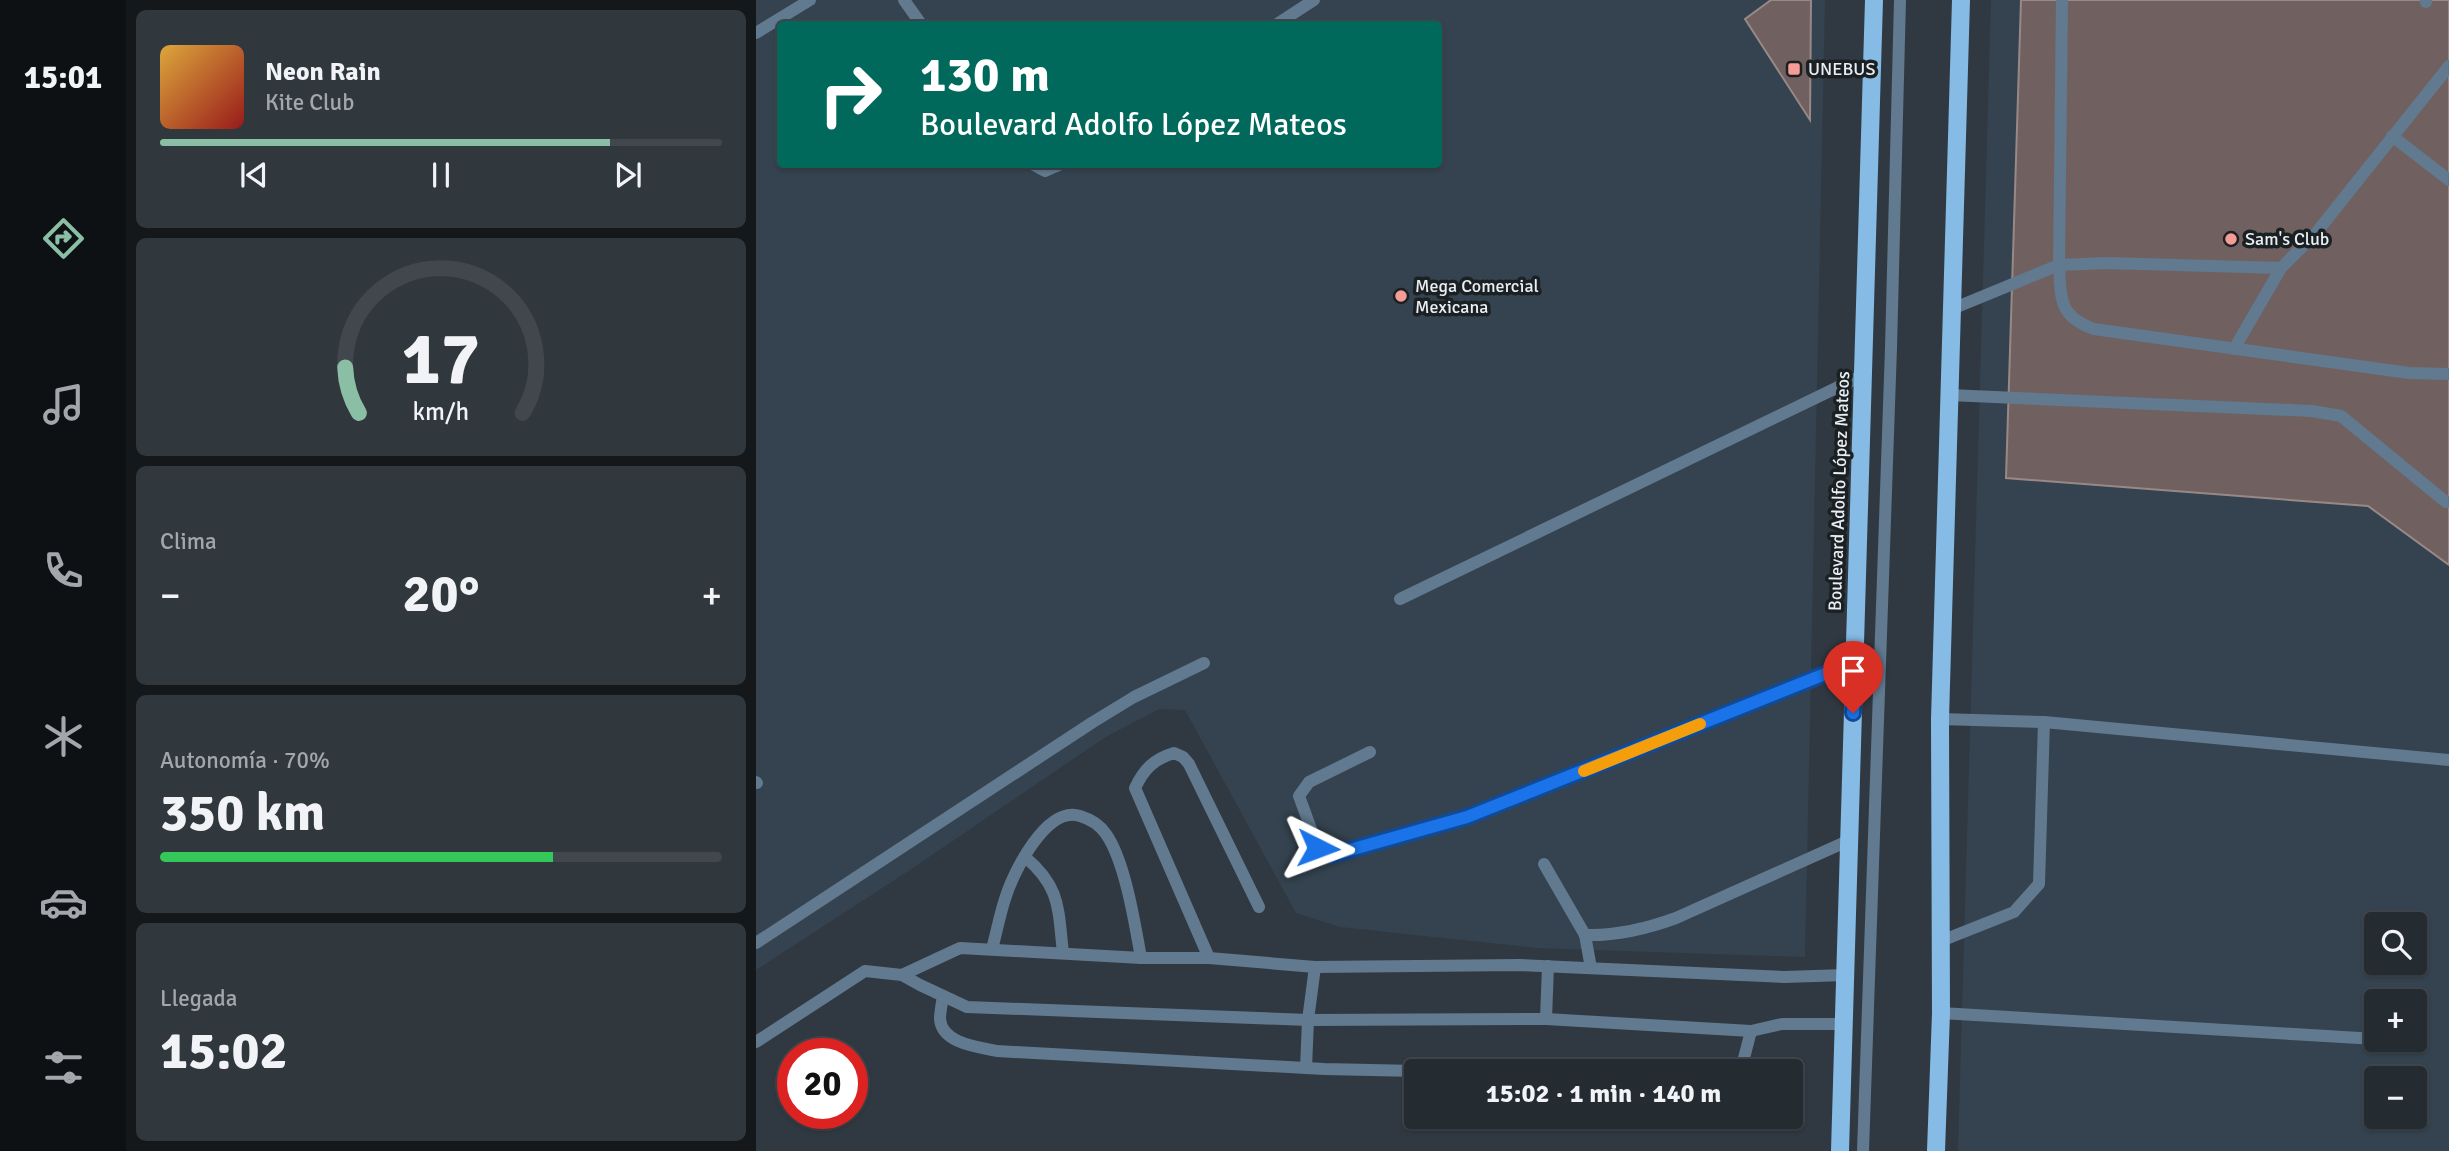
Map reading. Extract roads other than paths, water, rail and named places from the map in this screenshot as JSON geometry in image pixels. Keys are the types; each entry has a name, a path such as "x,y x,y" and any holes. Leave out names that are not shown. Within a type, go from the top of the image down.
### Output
{"main road":[{"name":"Boulevard Adolfo López Mateos","path":"1840,1151 1874,0"},
{"path":"1936,1151 1941,1013 1940,719 1961,0"}],"lane":[{"path":"756,33 810,0"},
{"path":"904,0 919,21"},
{"path":"1282,21 1314,0"},
{"path":"1863,1151 1891,348 1900,0"},
{"path":"2062,0 2059,265 2061,302 2068,314 2080,324 2094,329 2409,373 2449,374"},
{"path":"2234,349 2281,268 2316,233 2449,66"},
{"path":"2392,136 2449,180"},
{"path":"1952,309 2059,265 2118,263 2281,268"},
{"path":"1400,599 1863,375"},
{"path":"1949,395 2312,411 2341,416 2446,502"},
{"path":"1370,752 1309,782 1299,796 1318,848 1332,855 1467,817 1855,662"},
{"path":"756,943 1093,722 1134,697 1204,663"},
{"path":"1940,719 2044,722 2449,760"},
{"path":"1941,940 2014,912 2039,884 2044,722"},
{"path":"1209,958 1135,788 1143,772 1159,757 1174,753 1189,764 1259,907"},
{"path":"992,949 1006,896 1025,857 1056,818 1074,814 1088,818 1105,832 1114,848 1129,900 1141,958"},
{"path":"1585,935 1615,934 1650,928 1850,840"},
{"path":"1025,857 1044,874 1052,886 1057,902 1063,953"},
{"path":"1544,864 1585,935 1591,968"},
{"path":"902,975 960,948 1141,958 1209,958 1315,967 1548,966 1784,977 1846,975"},
{"path":"1546,1019 1548,966"},
{"path":"1306,1068 1308,1020 1315,967"},
{"path":"756,1042 865,971 902,975 967,1007 1308,1020 1546,1019 1751,1031 1782,1024 1844,1024"},
{"path":"943,996 940,1021 944,1030 962,1044 985,1048 1306,1068 1404,1071"},
{"path":"1941,1013 2364,1038"},
{"path":"1744,1059 1751,1031"}],"place":[{"name":"UNEBUS","path":"1794,69"},
{"name":"Sam's Club","path":"2231,239"},
{"name":"Mega Comercial Mexicana","path":"1401,296"}]}
